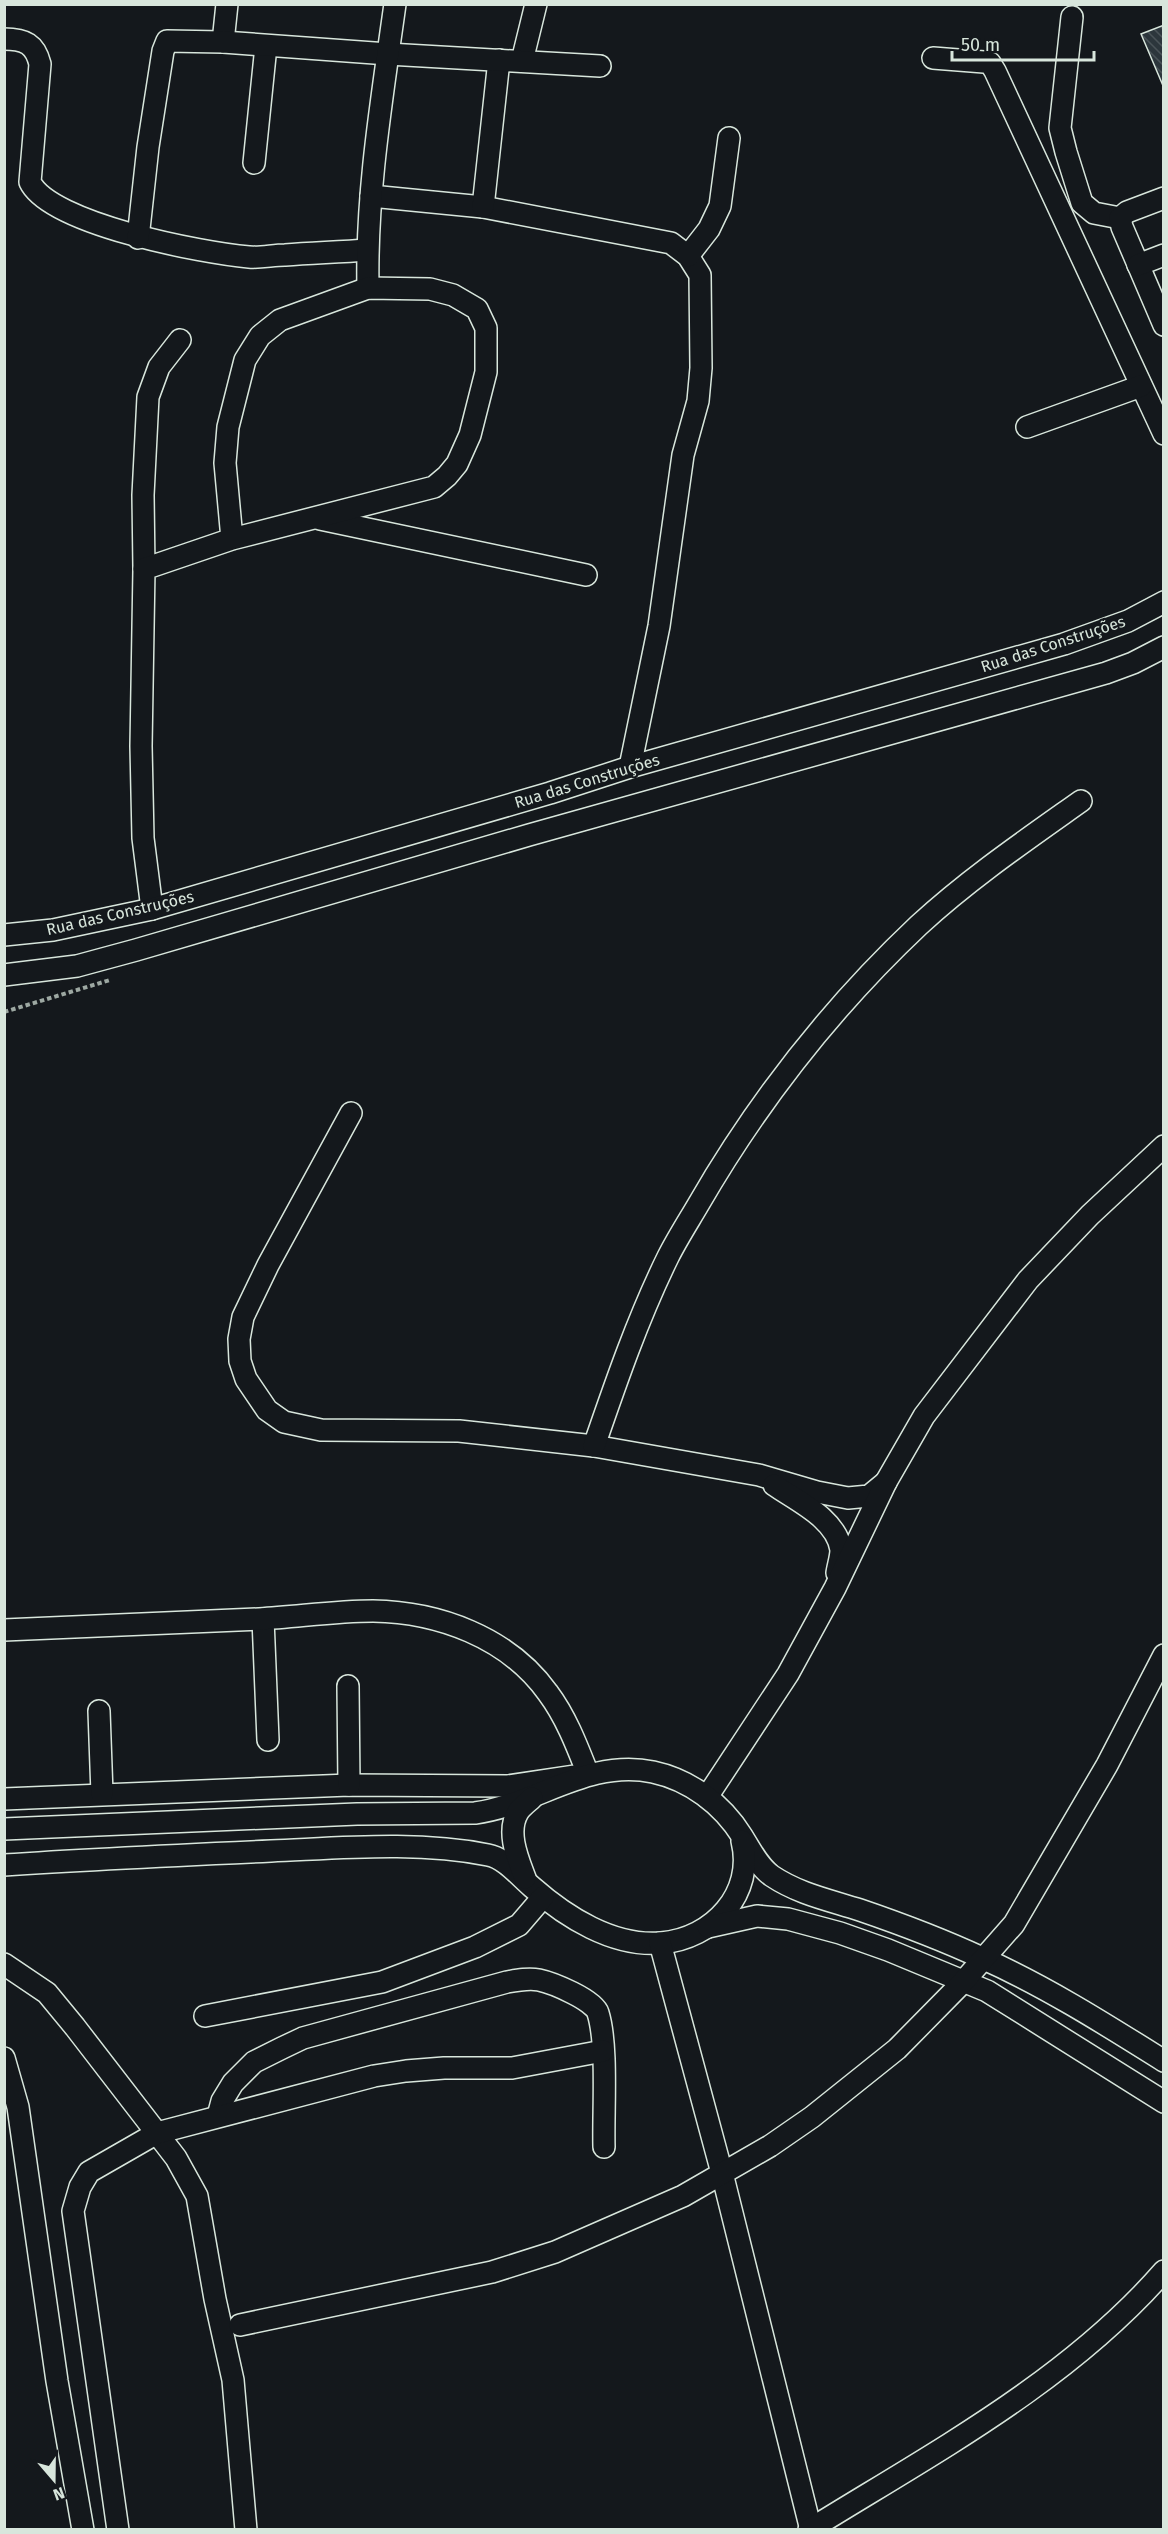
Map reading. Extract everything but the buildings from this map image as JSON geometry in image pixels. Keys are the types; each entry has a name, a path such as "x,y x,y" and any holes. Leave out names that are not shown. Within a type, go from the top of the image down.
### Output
{"street":[{"path":"222,42 227,4"},
{"path":"368,288 367,250 371,196 395,4"},
{"path":"522,61 536,4"},
{"path":"1072,17 1060,128 1082,203 1094,213 1120,218"},
{"path":"4,39 22,40 31,44 37,52 40,64 29,171 34,191 44,200 90,221 138,238 250,257 367,250"},
{"path":"138,238 148,147 165,42 183,40 222,42 600,66"},
{"path":"254,163 266,46"},
{"path":"933,58 990,63 995,71 1164,434"},
{"path":"483,207 499,60"},
{"path":"688,256 709,230 720,206 729,138"},
{"path":"371,196 483,207 670,243 688,256 700,275 698,401 683,454 659,626 630,767"},
{"path":"1120,218 1127,212 1164,198"},
{"path":"1120,218 1138,266 1162,319"},
{"path":"1138,266 1164,255"},
{"path":"144,569 232,539 434,486 447,476 457,464 470,435 486,372 486,328 477,309 453,295 430,289 368,288 280,320 260,336 245,360 228,427 226,451 232,539"},
{"path":"152,909 143,838 141,746 143,495 148,397 159,367 180,340"},
{"path":"1027,427 1141,386"},
{"path":"313,518 586,575"},
{"name":"Rua das Construções","path":"4,936 53,930 152,909 550,793 630,767 1064,644 1128,621 1164,602"},
{"path":"4,975 77,966 136,950 529,835 1106,673 1133,663 1164,647"},
{"path":"594,1446 627,1351 669,1256 721,1166 781,1079 847,1000 920,925 999,860 1081,801"},
{"path":"351,1113 268,1265 243,1317 239,1339 240,1361 246,1379 267,1410 284,1422 303,1428 321,1430 459,1431 594,1446 759,1475 817,1492 848,1498 869,1496 886,1482"},
{"path":"707,1797 788,1674 835,1588 886,1482 924,1416 1028,1280 1090,1215 1164,1146"},
{"path":"759,1475 818,1516 834,1531 841,1550 835,1588"},
{"path":"4,1630 263,1619 371,1611 403,1613 474,1632 513,1657 547,1692 571,1733 588,1774"},
{"path":"263,1619 268,1740"},
{"path":"240,2325 492,2272 555,2252 683,2196 770,2146 858,2083 897,2049 963,1982 1014,1924 1107,1765 1164,1655"},
{"path":"348,1686 349,1785"},
{"path":"99,1711 102,1794"},
{"path":"4,1799 349,1785 508,1786 622,1769 652,1772 682,1782 707,1797 729,1816 769,1874 796,1891 861,1911 983,1958 1050,1993 1164,2061"},
{"path":"4,1829 357,1814 475,1813 491,1811 533,1798 588,1774"},
{"path":"526,1882 515,1850 513,1828 518,1812 533,1798"},
{"path":"708,1927 734,1901 741,1885 746,1857 736,1827"},
{"path":"4,1865 101,1859 420,1847 492,1856 565,1914 588,1926 626,1940 660,1943 686,1939 708,1927 757,1916 789,1918 850,1936 987,1991 1164,2102"},
{"path":"205,2016 381,1982 475,1947 519,1925 543,1897"},
{"path":"660,1943 722,2173 810,2529 962,2437 1062,2365 1144,2294 1164,2271"},
{"path":"4,1964 47,1993 158,2133 189,2178 197,2196 215,2299 233,2380 246,2529"},
{"path":"219,2116 222,2101 233,2084 254,2062 303,2038 507,1982 527,1979 539,1980 590,2002 598,2012 603,2051 604,2147"},
{"path":"118,2529 73,2211 80,2187 89,2172 158,2133 374,2076 444,2068 512,2068 603,2051"},
{"path":"4,2058 18,2107 55,2370 83,2529"}],"path":[{"path":"4,1012 78,989"}]}
